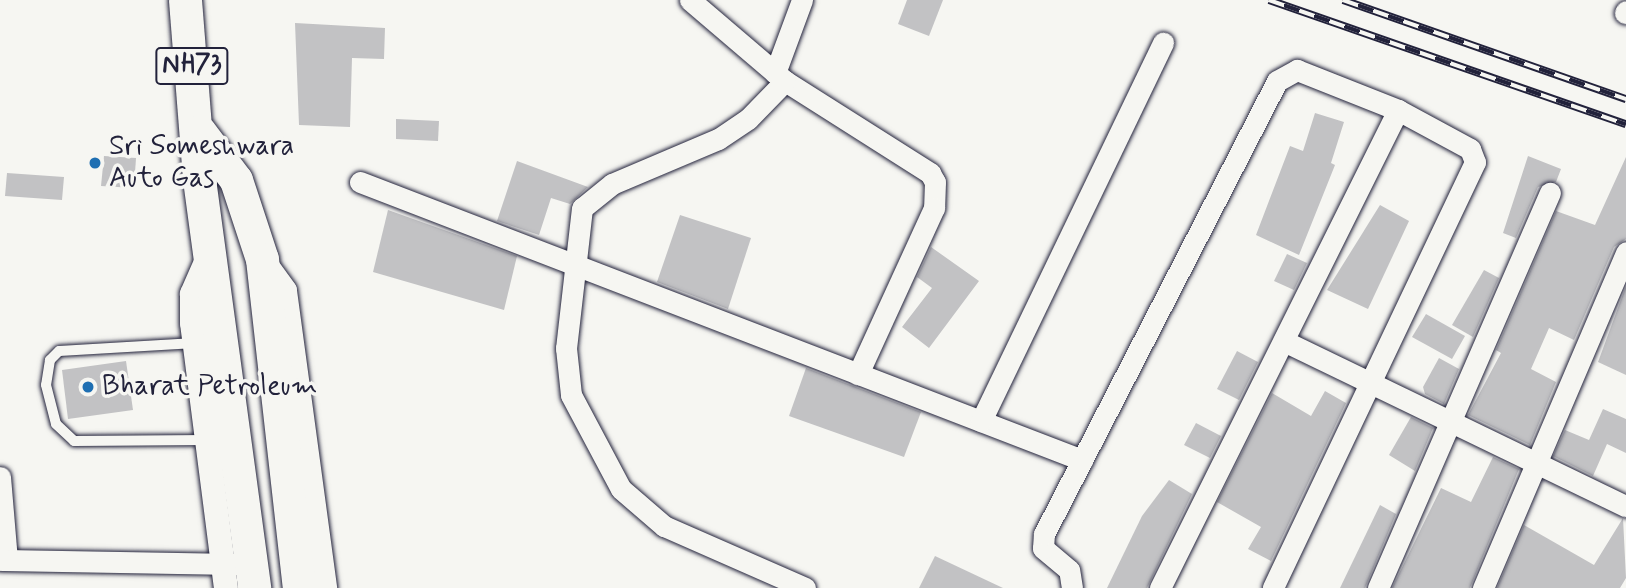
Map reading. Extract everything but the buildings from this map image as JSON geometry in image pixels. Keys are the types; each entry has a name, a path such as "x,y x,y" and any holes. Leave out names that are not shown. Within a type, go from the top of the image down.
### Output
{"highway":[{"name":"NH73","path":"185,0 209,254 208,342 239,576"},
{"path":"199,131 236,180 262,260 299,588"}],"street":[{"path":"690,0 780,77 930,173 935,182 934,208 858,374"},
{"path":"802,0 780,77 718,139 593,196 575,228 566,348 571,395 621,489 664,526 805,588"},
{"path":"981,421 1163,42"},
{"path":"1072,588 1073,576 1042,542 1277,81 1289,72 1313,73 1398,110 1470,149 1475,162 1273,588"},
{"path":"1160,588 1398,110"},
{"path":"360,182 1082,460"},
{"path":"1378,588 1453,423 1550,193"},
{"path":"1483,588 1626,252"},
{"path":"262,260 285,291 325,588"},
{"path":"1284,341 1626,506"},
{"path":"0,477 3,560 239,576"}],"lane":[{"path":"208,342 59,351 50,360 46,385 56,424 74,441 221,437"}],"railway":[{"path":"1269,0 1626,124"},
{"path":"1343,0 1626,99"}],"place":[{"name":"Sri Someshwara Auto Gas","path":"95,163"},
{"name":"Bharat Petroleum","path":"88,387"}]}
